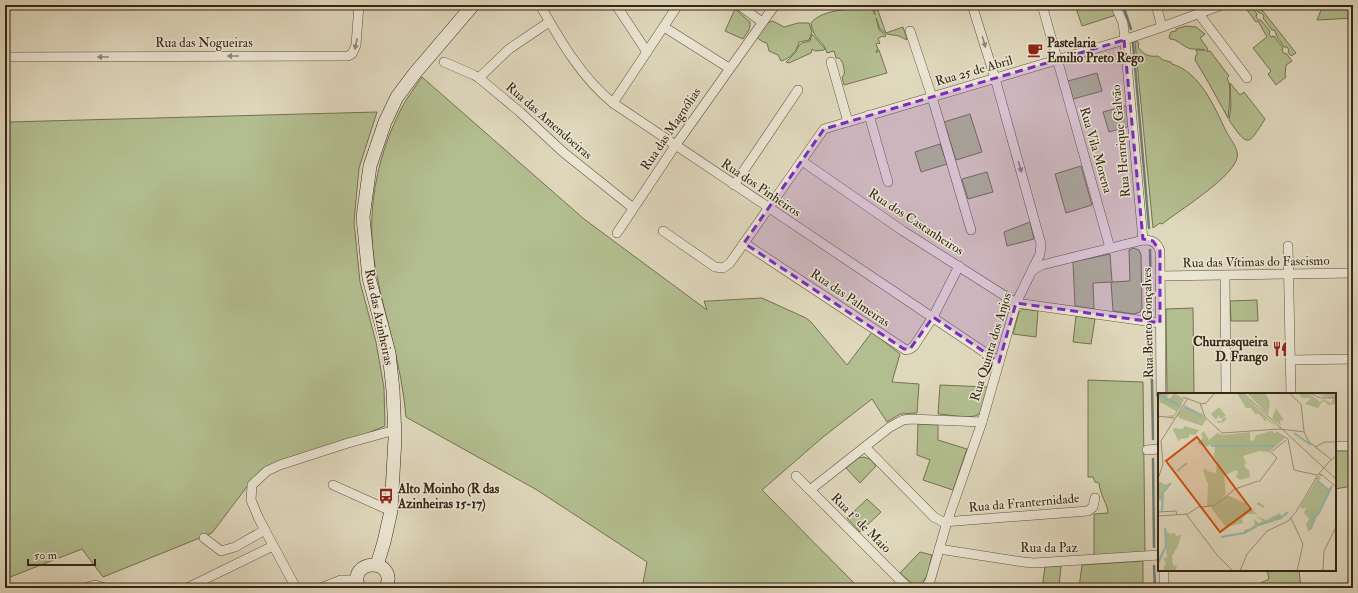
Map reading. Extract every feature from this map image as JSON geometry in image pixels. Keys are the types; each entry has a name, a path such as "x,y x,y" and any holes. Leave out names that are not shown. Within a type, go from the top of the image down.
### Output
{"street":[{"name":"Rua das Nogueiras","path":"5,57 348,56 352,54 356,45 359,5"},
{"name":"Rua das Azinheiras","path":"377,565 392,511 395,430 389,353 369,278 363,217 370,166 385,122 397,97 415,73 473,5"},
{"name":"Rua dos Pinheiros","path":"540,5 582,73 596,89 613,103 999,362"},
{"path":"616,5 647,52"},
{"path":"739,5 762,22"},
{"name":"Rua das Magnólias","path":"616,233 729,68 775,5"},
{"name":"Rua Quinta dos Anjos","path":"927,585 982,422 1016,303 1040,254 1041,244 995,78 972,5"},
{"name":"Rua Vila Morena","path":"1042,5 1056,60 1110,248"},
{"name":"Rua Henrique Galvão","path":"1115,5 1123,23 1143,240"},
{"path":"1156,5 1162,27"},
{"name":"Rua 25 de Abril","path":"802,161 824,129 1124,40 1222,5"},
{"path":"613,103 677,6"},
{"path":"1198,14 1247,78"},
{"path":"479,78 509,49 550,22"},
{"path":"664,27 729,68"},
{"path":"910,31 932,97 971,230"},
{"name":"Rua das Amendoeiras","path":"444,62 479,78 520,112 563,152 633,208"},
{"path":"831,62 848,122"},
{"path":"734,185 798,90"},
{"path":"869,115 888,182"},
{"path":"663,230 716,268 723,268 728,265 802,161"},
{"name":"Rua dos Castanheiros","path":"802,161 903,231 1016,303"},
{"path":"1032,271 1042,265 1143,240"},
{"name":"Rua Bento Gonçalves","path":"1143,240 1153,241 1160,251 1161,393"},
{"name":"Rua das Palmeiras","path":"744,243 904,349 908,350 914,346 932,317"},
{"path":"1288,246 1291,393"},
{"path":"932,317 959,266"},
{"name":"Rua das Vítimas do Fascismo","path":"1160,276 1353,273"},
{"path":"1225,276 1226,393"},
{"path":"1016,303 1160,323"},
{"path":"1291,360 1353,359"},
{"path":"810,490 890,427 903,420 918,419 982,422"},
{"path":"296,588 259,519 252,500 252,485 267,471 280,465 348,443 395,430"},
{"path":"1336,446 1353,446"},
{"path":"865,447 934,517 940,521 947,522"},
{"path":"1147,450 1158,449"},
{"name":"Rua 1º de Maio","path":"796,476 908,588"},
{"path":"333,485 392,511"},
{"name":"Rua da Franternidade","path":"947,522 1088,511 1092,507 1095,498"},
{"path":"204,538 221,551 235,546 265,530"},
{"path":"187,588 273,546"},
{"name":"Rua da Paz","path":"939,549 1034,563 1158,555"},
{"path":"321,588 342,580 358,584 361,570 366,566 377,565 386,571 388,576 386,588"},
{"path":"1164,571 1164,588"},
{"path":"85,588 95,585 104,588"}],"highlighted area":[{"path":"1124,40 1143,239 1153,241 1160,251 1160,323 1016,303 999,362 933,317 910,349 904,349 744,243 824,129"}],"green space":[{"path":"877,5 880,6 877,8 886,33 903,27 907,40 899,36 887,34 880,29 876,18 879,30 886,35 885,37 882,36 878,39 880,43 876,44 887,73 844,85 842,77 844,75 844,71 842,61 839,58 836,58 834,51 827,53 824,45 816,37 811,23 816,18 830,12 871,6 875,15 874,7"},
{"path":"1075,5 1112,5 1116,15 1082,26"},
{"path":"1258,5 1296,53 1291,56 1287,47 1284,47 1274,30 1272,30 1263,18 1264,16 1253,6"},
{"path":"1323,5 1353,5 1353,18 1317,20"},
{"path":"1252,7 1257,14 1256,17 1261,20 1270,31 1269,34 1271,37 1274,36 1283,48 1282,50 1284,54 1286,53 1292,61 1286,65 1286,77 1276,85 1268,74 1271,71 1253,48 1267,37 1258,21 1256,22 1247,10"},
{"path":"735,9 750,22 749,29 743,39 725,31"},
{"path":"773,21 784,27 798,23 809,23 812,32 809,40 799,42 793,54 781,61 778,55 769,51 767,43 756,37 767,23"},
{"path":"1186,26 1196,27 1205,34 1200,38 1208,49 1206,51 1210,51 1229,76 1227,78 1229,81 1230,91 1228,118 1195,60 1196,55 1198,54 1196,50 1205,50 1188,48 1176,40 1170,39 1169,37 1171,32"},
{"path":"812,34 825,49 815,51 812,49 811,53 789,63 786,62 796,52 799,45 810,41"},
{"path":"1137,41 1139,44 1138,47 1145,54 1149,56 1158,56 1163,60 1171,62 1172,64 1182,68 1191,75 1205,92 1217,112 1235,146 1237,153 1236,161 1231,169 1213,186 1162,224 1160,223 1153,228 1135,42"},
{"path":"1097,73 1102,91 1073,99 1068,81"},
{"path":"422,77 584,219 707,310 704,301 762,298 806,318 847,365 872,332 900,354 892,382 919,384 917,413 900,414 887,422 872,399 823,437 762,490 859,588 642,588 647,562 537,490 406,417 401,378 375,266 372,227 375,188 384,149 399,113"},
{"path":"1230,83 1240,95 1244,92 1265,119 1251,139 1244,139 1229,120 1231,105"},
{"path":"1128,105 1130,126 1109,132 1103,112"},
{"path":"377,112 359,168 354,222 360,282 376,342 384,388 385,426 252,480 212,533 103,577 82,549 5,579 5,128 9,122"},
{"path":"970,114 982,152 956,160 944,122"},
{"path":"940,144 947,164 921,172 915,152"},
{"path":"1081,166 1092,205 1066,213 1055,174"},
{"path":"987,172 993,192 968,199 962,179"},
{"path":"1030,222 1034,239 1007,246 1004,232"},
{"path":"1134,248 1139,250 1141,255 1142,308 1140,312 1134,314 1113,311 1111,282 1093,283 1094,309 1075,306 1073,262 1110,254 1112,282 1130,281 1129,250"},
{"path":"1257,300 1258,321 1231,321 1230,301"},
{"path":"1193,308 1194,393 1167,393 1166,309"},
{"path":"1023,309 1038,311 1036,337 1013,334 1019,312"},
{"path":"1076,316 1095,319 1091,344 1073,342"},
{"path":"1088,380 1143,382 1145,553 1094,557 1094,514 1108,513 1099,483 1095,482 1093,477 1088,477"},
{"path":"940,385 988,387 979,414 976,416 966,417 938,414"},
{"path":"918,424 938,425 938,440 967,449 953,490 923,480 930,460 917,455"},
{"path":"1336,451 1352,451 1352,486 1336,489"},
{"path":"864,457 870,459 876,466 860,483 846,468 858,458"},
{"path":"867,499 881,512 860,532 847,518"},
{"path":"920,552 932,555 929,570 925,579 919,584 914,585 900,573"},
{"path":"1143,561 1143,588 1079,588 1082,565"},
{"path":"1061,566 1059,588 1042,588 1045,567"},
{"path":"1267,571 1299,571 1301,588 1250,588 1269,579"}],"waterway":[{"path":"1123,5 1131,29"},
{"path":"1133,43 1149,228"},
{"path":"1150,250 1151,312"},
{"path":"1151,331 1153,439"},
{"path":"1153,459 1154,547"},
{"path":"1154,566 1155,588"}],"place":[{"name":"Pastelaria Emilio Preto Rego","path":"1035,50"},
{"name":"Churrasqueira D. Frango","path":"1280,349"},
{"name":"Alto Moinho (R das Azinheiras 15-17)","path":"386,496"}]}
